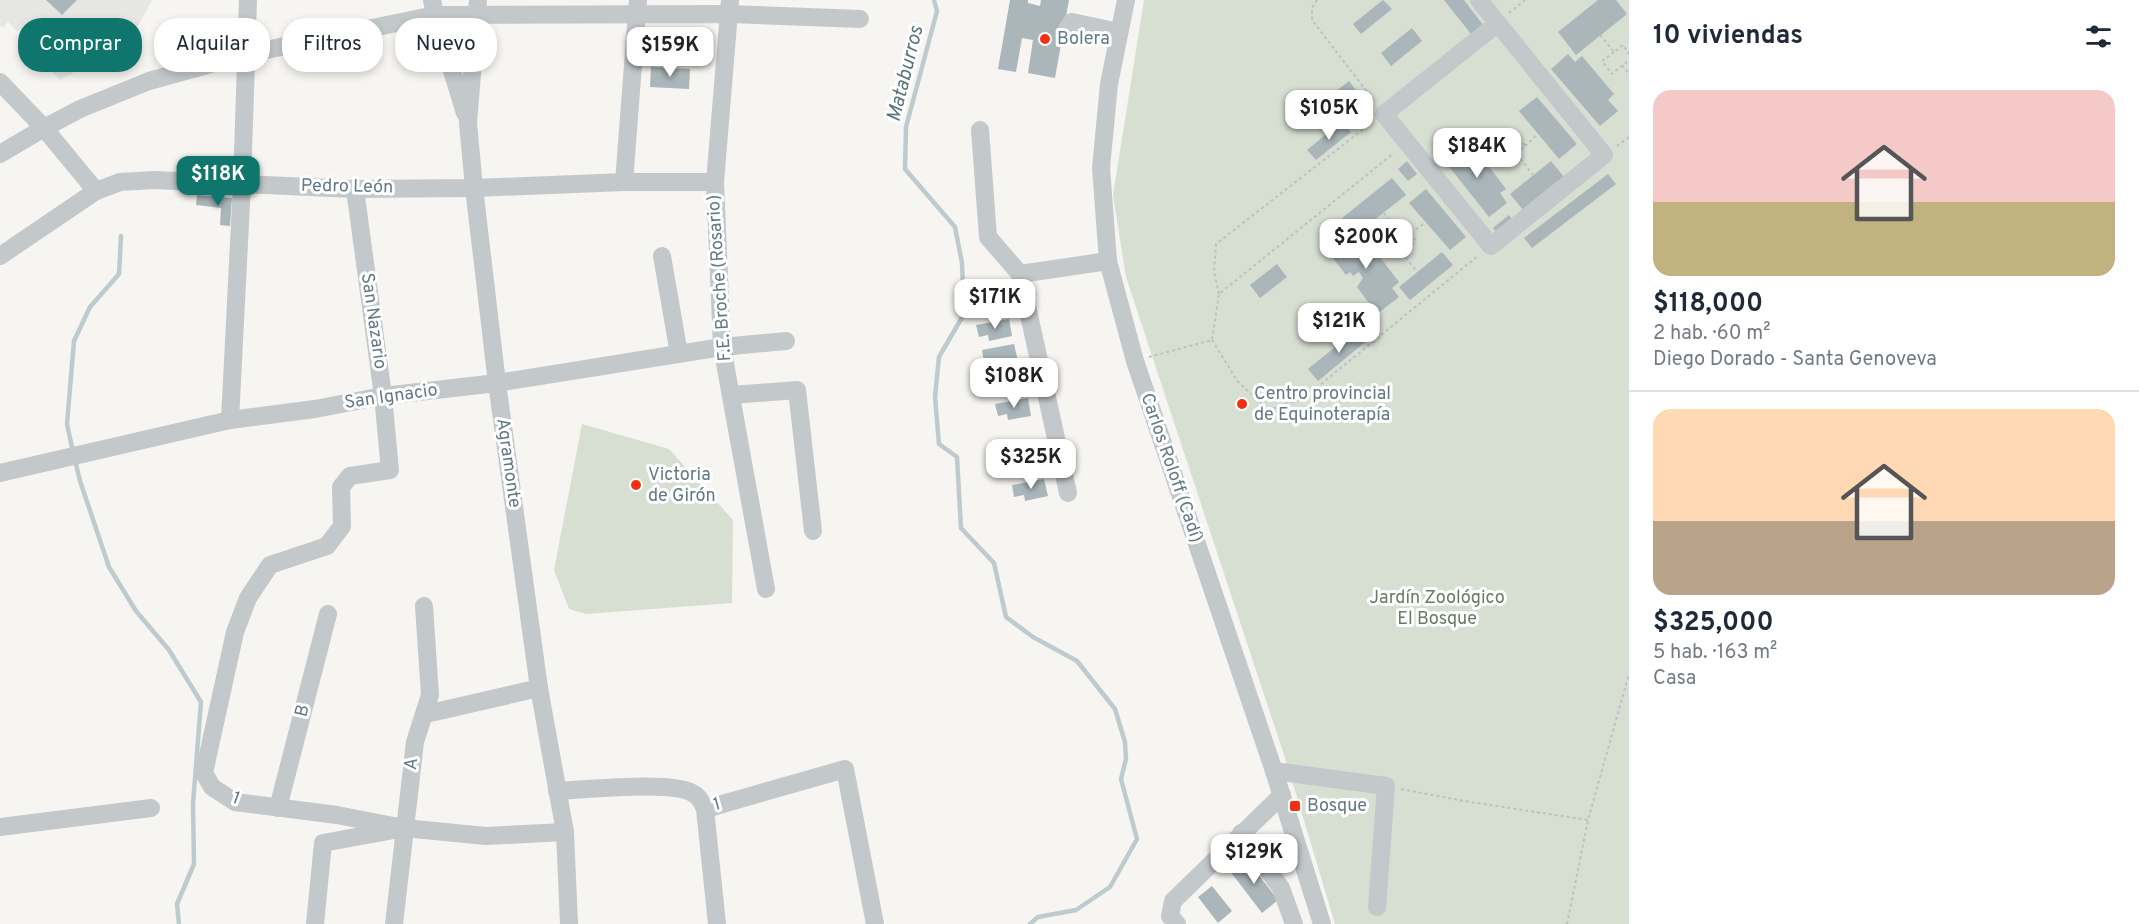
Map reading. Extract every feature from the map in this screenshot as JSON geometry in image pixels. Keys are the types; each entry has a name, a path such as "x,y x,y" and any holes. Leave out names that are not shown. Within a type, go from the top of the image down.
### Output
{"street":[{"path":"248,0 248,18"},
{"name":"Carlos Roloff (Cadí)","path":"1126,0 1109,84 1101,168 1108,261 1135,361 1274,771 1322,924"},
{"path":"1479,0 1498,22 1604,155 1491,246 1384,114 1498,22"},
{"name":"Agramonte","path":"478,6 468,123 474,188 497,383 539,688 565,832 569,924"},
{"path":"270,48 434,7 729,7 860,19"},
{"path":"434,7 468,123"},
{"path":"624,182 637,7"},
{"name":"F.E. Broche (Rosario)","path":"729,7 715,183 722,347 766,589"},
{"path":"1085,25 1119,33"},
{"path":"0,154 80,109 149,81 182,72"},
{"path":"230,420 246,72"},
{"path":"0,82 44,128 96,191"},
{"path":"980,130 988,237 1020,274 1068,493"},
{"name":"Pedro León","path":"0,256 96,191 120,182 154,180 355,189 474,188 624,182 715,183"},
{"name":"San Nazario","path":"212,787 204,773 208,746 235,632 248,598 270,565 327,546 342,526 341,487 350,476 390,471 383,396 355,189"},
{"path":"663,256 679,354"},
{"path":"1020,274 1108,261"},
{"name":"San Ignacio","path":"0,473 230,420 315,409 383,396 497,383 722,347 786,341"},
{"path":"731,395 797,390 813,531"},
{"name":"A","path":"394,924 415,742 426,714 430,695 424,606"},
{"name":"B","path":"278,808 328,614"},
{"path":"426,714 539,688"},
{"name":"1","path":"558,791 679,788 694,794 705,809 845,769 875,924"},
{"path":"1274,771 1386,786 1377,907"},
{"name":"1","path":"212,787 235,801 337,814 404,828 486,836 565,832"},
{"path":"1177,924 1170,916 1173,901 1281,795"},
{"path":"0,827 151,808"},
{"path":"705,809 717,924"},
{"name":"1","path":"315,924 323,843 404,828"},
{"path":"1241,833 1281,888 1294,924"}],"path":[{"path":"1317,0 1312,8 1312,20 1384,114 1216,244 1214,272 1219,294 1212,340 1238,382 1269,410 1304,399 1491,246"},
{"path":"1498,22 1525,0"},
{"path":"1600,35 1614,52"},
{"path":"1629,54 1623,45 1602,61 1612,74 1629,60"},
{"path":"1622,65 1629,74"},
{"path":"1525,146 1515,135 1502,146 1512,158 1539,134"},
{"path":"1219,294 1407,142"},
{"path":"1489,167 1508,153"},
{"path":"1516,154 1533,175"},
{"path":"1384,213 1397,231"},
{"path":"1410,234 1426,222"},
{"path":"1402,253 1416,241 1403,225 1389,237 1417,272"},
{"path":"1135,361 1212,340"},
{"path":"1567,924 1588,820 1629,674"},
{"path":"1386,786 1464,801 1588,820"}],"shaded area":[{"path":"0,0 152,0 142,19 18,18 17,31 8,22 2,28 0,26"},
{"path":"52,72 74,72 60,80"}],"green space":[{"name":"Jardín Zoológico El Bosque","path":"1144,0 1629,0 1629,924 1335,924 1287,764 1126,277 1113,195"},
{"name":"Victoria de Girón","path":"582,424 669,449 733,520 732,603 586,614 569,609 554,570"}],"building":[{"path":"46,0 77,0 62,15"},
{"name":"Bolera","path":"1010,0 1028,0 1028,3 1040,6 1041,0 1069,0 1055,78 1028,73 1033,40 1022,38 1016,72 998,69"},
{"path":"1383,0 1392,9 1361,34 1353,24"},
{"path":"1444,0 1464,0 1483,25 1471,34"},
{"path":"1598,0 1616,0 1627,14 1576,55 1558,32"},
{"path":"1412,28 1422,41 1391,66 1381,53"},
{"path":"1568,54 1575,62 1582,56 1614,94 1608,100 1618,111 1600,126 1551,69"},
{"path":"651,67 690,69 689,89 650,87"},
{"path":"1349,81 1374,114 1362,124 1336,91"},
{"path":"1537,97 1577,144 1559,159 1519,111"},
{"path":"1342,121 1351,132 1316,160 1307,150"},
{"path":"1460,145 1467,153 1474,147 1506,189 1500,193 1507,203 1489,217 1443,159"},
{"path":"1407,161 1417,174 1408,181 1398,169"},
{"path":"1551,161 1564,177 1523,210 1510,194"},
{"path":"1608,174 1616,184 1532,248 1524,238"},
{"path":"1392,178 1406,195 1355,235 1342,218"},
{"path":"1426,189 1466,237 1450,250 1409,203"},
{"path":"197,195 232,198 230,226 220,225 221,208 196,205"},
{"path":"1509,215 1514,222 1498,235 1493,228"},
{"path":"1351,232 1356,239 1362,234 1399,282 1392,288 1399,297 1377,314 1357,287 1363,278 1359,272 1353,276 1350,272 1346,275 1327,250"},
{"path":"1442,252 1453,265 1410,300 1399,287"},
{"path":"1277,264 1287,277 1260,298 1250,285"},
{"path":"1009,319 1012,336 989,341 988,335 979,337 976,325"},
{"path":"1360,327 1370,338 1318,381 1308,369"},
{"path":"1014,344 1018,361 995,365 993,360 984,362 982,350"},
{"path":"1022,372 1025,389 1002,394 1001,388 992,390 989,378"},
{"path":"1028,398 1031,416 1008,420 1007,414 998,416 995,404"},
{"path":"1039,451 1043,468 1019,473 1018,467 1009,469 1007,457"},
{"path":"1044,479 1048,496 1025,501 1024,495 1014,497 1012,485"},
{"path":"1246,858 1278,900 1262,913 1230,871"},
{"path":"1212,886 1232,911 1218,923 1198,897"}],"waterway":[{"name":"Mataburros","path":"934,0 937,11 906,127 905,169 955,227 962,263 964,314 939,357 935,397 939,444 957,457 961,528 994,563 1006,617 1033,637 1077,661 1115,709 1125,742 1126,759 1121,779 1137,839 1110,887 1076,910 1038,917 1030,924"},
{"path":"73,452 67,424 74,341 90,307 119,274 121,236"},
{"path":"75,460 109,567 136,611 169,650 201,702 193,804 194,864 177,904 179,924"}],"place":[{"name":"Bolera","path":"1045,39"},
{"name":"Centro provincial de Equinoterapía","path":"1242,404"},
{"name":"Victoria de Girón","path":"636,485"},
{"name":"Bosque","path":"1295,806"}]}
